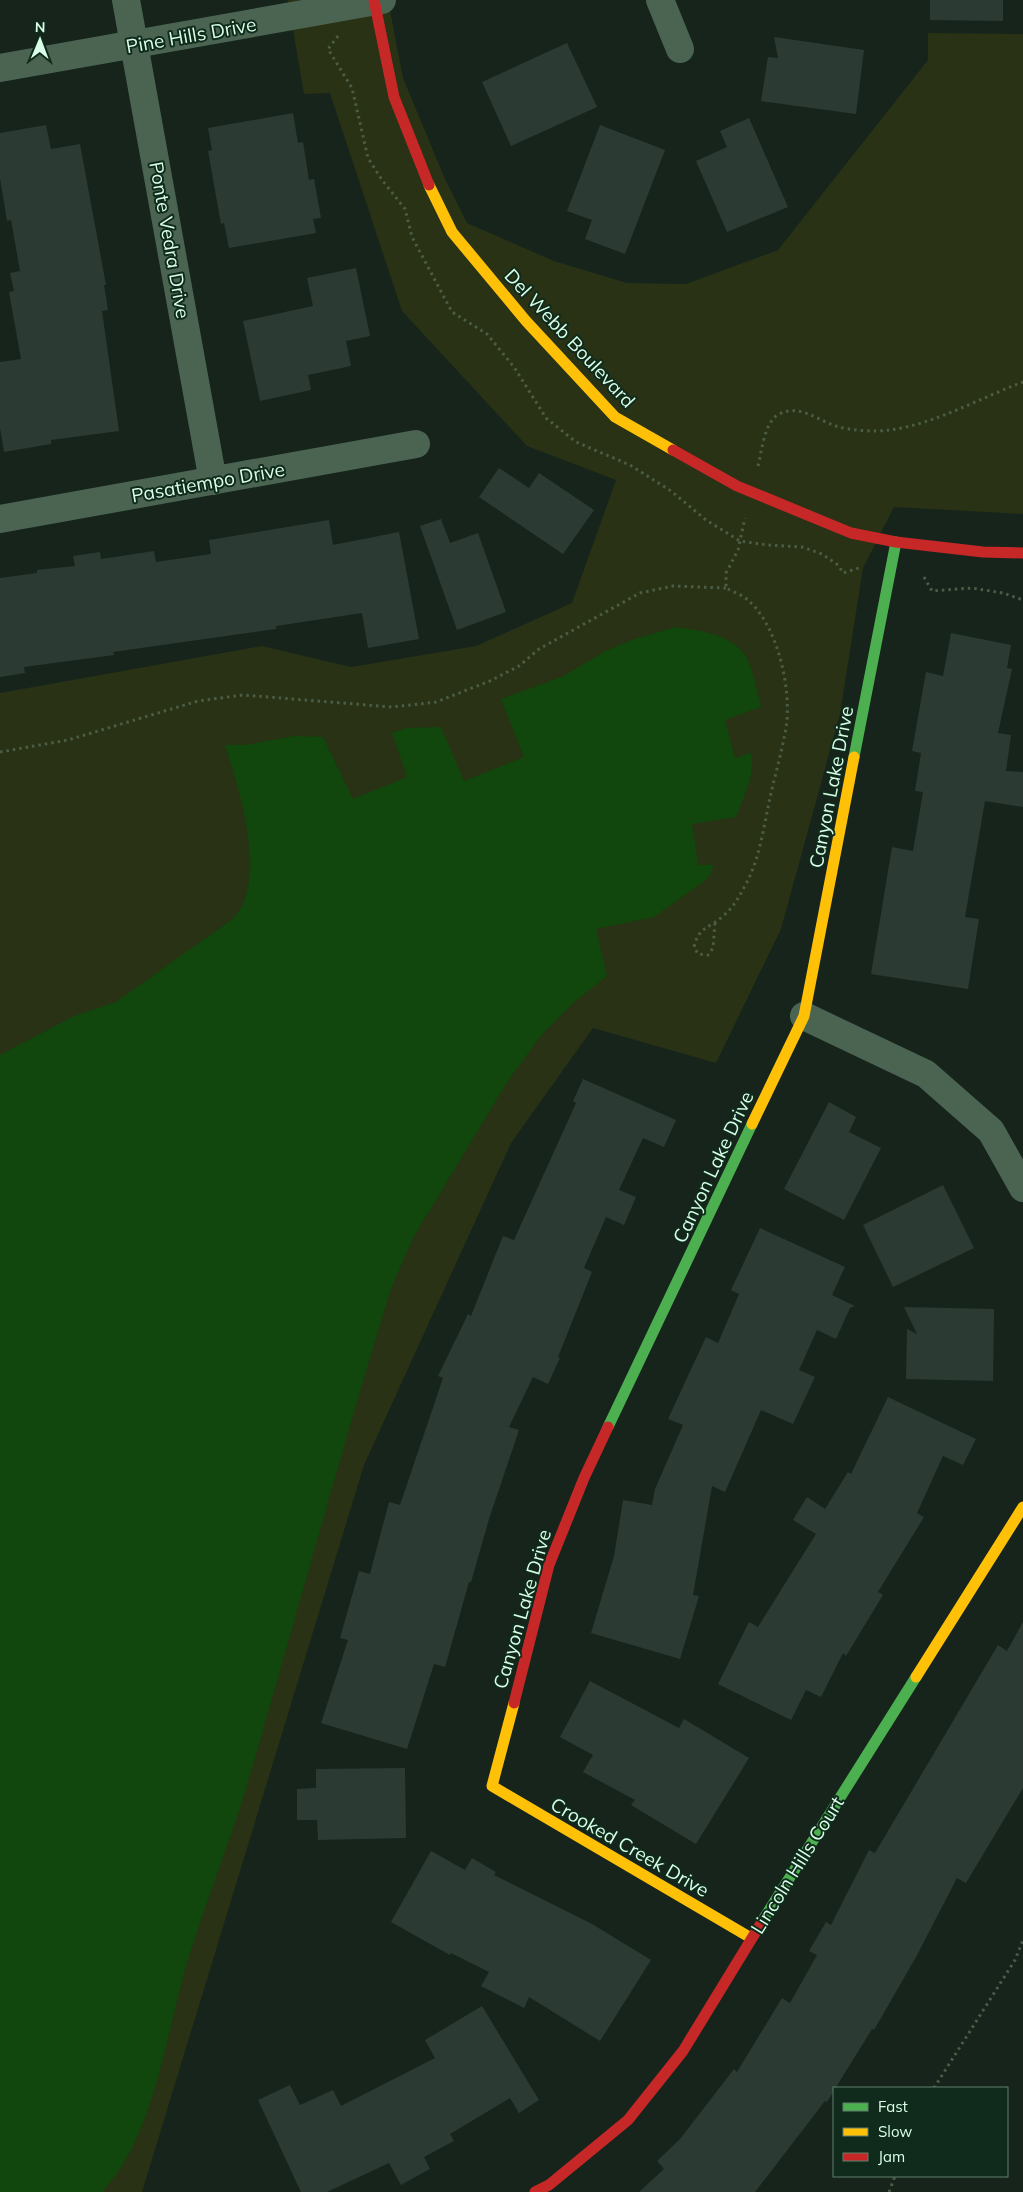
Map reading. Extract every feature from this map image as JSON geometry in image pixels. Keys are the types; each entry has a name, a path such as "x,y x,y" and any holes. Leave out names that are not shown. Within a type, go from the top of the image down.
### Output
{"street":[{"name":"Ponte Vedra Drive","path":"126,0 213,481"},
{"name":"Pine Hills Drive","path":"0,68 377,0"},
{"name":"Del Webb Boulevard","path":"377,0 394,97 422,170 452,232 526,321 614,417 737,486 851,534 896,542 983,552 1023,553"},
{"path":"660,0 680,49"},
{"name":"Pasatiempo Drive","path":"0,519 416,444"},
{"name":"Canyon Lake Drive","path":"492,1786 549,1566 584,1478 804,1016 896,542"},
{"path":"804,1016 926,1074 1015,1153 1023,1188"},
{"name":"Lincoln Hills Court","path":"535,2192 549,2185 628,2120 683,2052 751,1938 1023,1507"},
{"name":"Crooked Creek Drive","path":"492,1786 751,1938"}],"path":[{"path":"924,577 932,591 972,588 1003,593 1023,600"},
{"path":"0,752 68,740 198,701 243,695 392,707 436,702 490,681 519,666 539,649 640,593 673,586 726,588"},
{"path":"715,923 713,948 708,955 698,954 694,947 696,938 703,928 715,923 735,903 748,880 758,850 778,759"},
{"path":"935,2087 1015,1960 1023,1940"},
{"path":"888,2192 895,2177"}],"shaded area":[{"path":"288,0 388,0 403,78 445,179 467,223 554,261 627,283 686,284 778,250 928,60 928,33 1023,34 1023,514 894,507 863,568 840,714 781,929 716,1063 593,1028 511,1143 364,1465 142,2192 0,2192 0,693 262,646 351,667 476,646 572,603 616,480 527,446 402,311 330,93 304,94"},
{"path":"675,627 709,633 726,639 744,654 754,676 761,707 725,720 735,758 751,753 752,761 748,786 736,817 692,824 698,865 714,865 710,875 703,882 654,917 596,929 607,976 573,1003 539,1038 506,1084 413,1238 391,1289 374,1344 246,1789 187,1963 156,2084 146,2115 120,2170 102,2192 0,2192 0,1055 74,1016 116,1002 234,918 244,902 249,884 249,844 242,802 225,745 245,745 294,736 323,737 353,799 407,777 392,733 406,728 441,727 464,781 524,757 501,699 564,676 605,651 632,640"}],"building":[{"path":"930,0 1003,0 1003,21 930,20"},
{"path":"774,37 864,50 856,114 761,101 768,57 778,58"},
{"path":"567,43 597,107 511,146 482,82"},
{"path":"293,113 298,143 303,142 309,180 314,179 321,218 313,219 316,233 229,248 224,223 221,224 208,151 212,150 208,128"},
{"path":"749,118 788,207 727,232 696,161 727,147 720,131"},
{"path":"46,125 51,149 80,144 106,285 104,285 108,310 102,311 119,431 51,440 51,444 4,452 0,428 0,362 21,359 9,292 14,291 10,273 20,271 11,220 7,221 0,178 0,133"},
{"path":"600,125 665,150 625,254 585,239 592,220 567,211"},
{"path":"356,268 370,336 346,341 351,366 308,375 311,390 260,401 243,321 313,306 307,278"},
{"path":"499,468 529,488 539,473 594,510 563,554 479,497"},
{"path":"441,519 450,543 478,533 506,612 457,630 420,526"},
{"path":"329,520 333,545 399,532 419,639 368,648 362,613 276,626 276,629 113,652 114,655 24,667 25,673 0,677 0,578 37,573 37,570 75,566 73,556 100,552 101,559 154,551 156,562 211,554 209,540"},
{"path":"951,633 1011,645 1007,668 1012,669 998,733 1011,735 1006,771 1023,772 1023,807 985,801 965,917 979,919 968,989 871,974 892,847 913,851 923,792 915,791 921,753 912,751 926,672 943,676"},
{"path":"583,1079 676,1120 664,1147 643,1138 619,1190 636,1197 624,1225 606,1217 584,1268 592,1272 558,1357 560,1358 548,1384 533,1377 509,1427 519,1430 489,1519 471,1582 469,1582 445,1667 434,1664 407,1749 321,1723 348,1640 340,1638 359,1571 370,1574 389,1502 400,1505 443,1378 438,1376 468,1314 471,1316 503,1236 514,1240 576,1103 573,1101"},
{"path":"829,1102 856,1117 849,1132 881,1148 844,1220 784,1189"},
{"path":"943,1185 974,1248 893,1287 863,1225"},
{"path":"760,1228 845,1267 832,1295 855,1306 850,1308 836,1339 817,1330 799,1370 815,1377 793,1424 761,1410 725,1492 712,1486 693,1595 699,1596 680,1659 591,1633 614,1556 623,1500 652,1505 655,1489 683,1425 668,1419 706,1337 718,1343 739,1294 731,1290"},
{"path":"904,1307 994,1309 993,1381 906,1379 907,1329 917,1334"},
{"path":"888,1397 976,1439 963,1465 943,1456 917,1513 924,1517 878,1592 883,1595 846,1656 843,1653 821,1697 806,1690 791,1720 718,1684 749,1622 758,1627 816,1534 793,1520 807,1497 825,1509 848,1472 851,1474"},
{"path":"1023,1622 1023,1788 966,1883 957,1878 916,1957 874,2030 872,2029 836,2087 833,2087 833,2092 827,2102 825,2101 755,2192 639,2192 664,2169 657,2161 680,2139 734,2069 737,2072 782,1998 790,2003 817,1955 809,1951 826,1922 831,1925 869,1850 875,1853 998,1645 1007,1651"},
{"path":"590,1681 679,1728 684,1719 749,1758 696,1844 631,1805 635,1800 583,1772 593,1755 560,1737"},
{"path":"405,1768 406,1838 318,1840 317,1820 297,1820 297,1789 316,1788 316,1769"},
{"path":"431,1851 465,1870 472,1858 496,1872 494,1875 592,1924 651,1960 600,2041 529,1997 524,2008 481,1986 489,1972 451,1953 450,1955 391,1922"},
{"path":"482,2006 539,2100 519,2113 510,2098 450,2134 454,2141 424,2157 430,2169 401,2185 389,2163 327,2192 301,2192 258,2100 290,2085 300,2105 333,2090 341,2106 435,2058 425,2040"}],"traffic: fast":[{"path":"854,757 896,542"},
{"path":"608,1427 752,1124"},
{"path":"763,1920 916,1677"}],"traffic: slow":[{"path":"429,185 452,232 526,321 615,417 673,450"},
{"path":"752,1124 804,1016 854,757"},
{"path":"916,1677 1023,1507"},
{"path":"514,1703 492,1786 751,1938"}],"traffic: jam":[{"path":"374,0 394,97 429,185"},
{"path":"673,450 737,486 851,533 896,542 983,552 1023,553"},
{"path":"514,1703 549,1565 584,1478 608,1427"},
{"path":"535,2192 549,2185 628,2120 683,2051 763,1920"}]}
